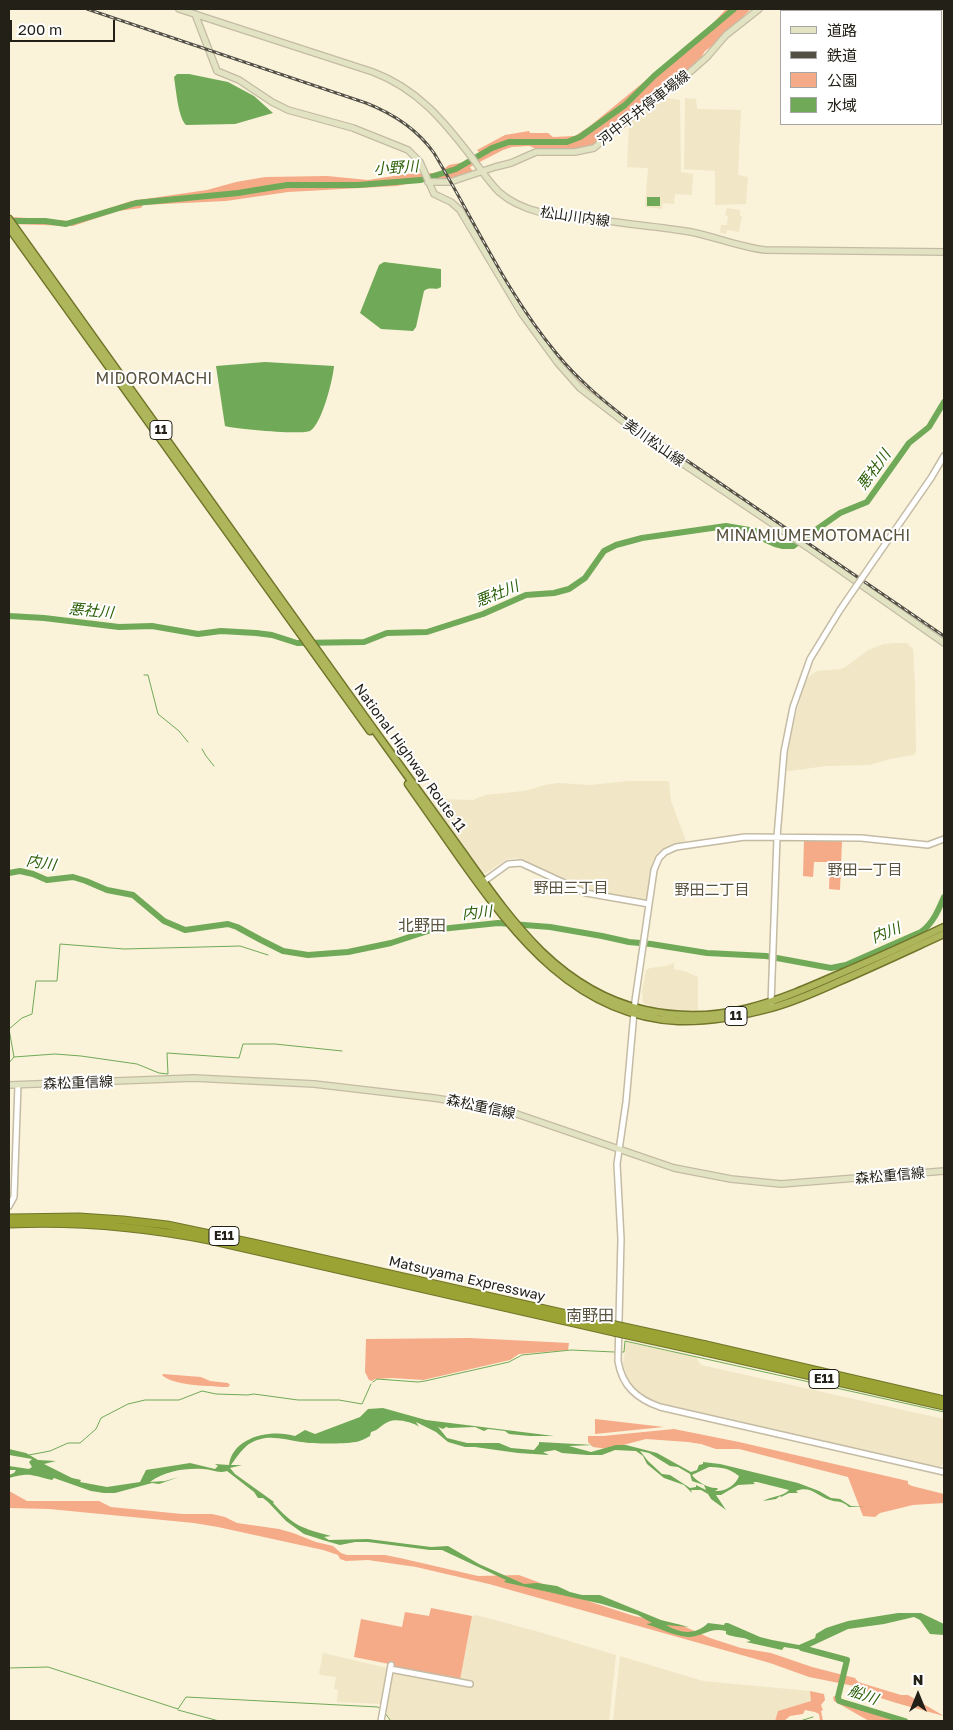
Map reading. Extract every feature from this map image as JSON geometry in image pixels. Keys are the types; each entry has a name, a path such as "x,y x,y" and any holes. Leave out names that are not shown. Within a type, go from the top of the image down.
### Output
{"highway":[{"name":"National Highway Route 11","path":"10,224 156,423 305,638 483,882 502,912"},
{"name":"National Highway Route 11","path":"311,646 502,912 557,973 608,1004 668,1020 701,1021 719,1019 808,995 944,934"},
{"name":"National Highway Route 11","path":"771,1005 944,927"},
{"name":"Matsuyama Expressway","path":"9,1218 79,1217 167,1225 253,1243 434,1288"},
{"name":"Matsuyama Expressway","path":"9,1224 122,1226 218,1242 615,1328 944,1406"},
{"name":"Matsuyama Expressway","path":"705,1349 944,1400"}],"main road":[{"name":"松山川内線","path":"179,9 384,76 415,94 428,106 468,152 492,185 506,198 527,208 548,214 691,232 736,245 765,250 944,252"},
{"name":"河中平井停車場線","path":"427,182 450,182 480,168 511,164 536,152 575,152 594,148 660,93 682,79 707,57 726,35 759,9"},
{"path":"196,14 217,71 239,80 270,101 292,112 353,128 402,147 416,158 425,173 427,182"},
{"name":"美川松山線","path":"427,182 434,194 458,207 522,314 557,362 580,388 649,440 944,642"},
{"name":"森松重信線","path":"9,1085 194,1078 314,1084 434,1098 491,1107 687,1171 732,1179 781,1184 944,1171"}],"street":[{"path":"771,1005 777,837 784,752 793,707 810,659 840,610 931,478 944,456"},
{"path":"944,839 928,845 861,838 745,837 676,847 665,852 659,858 649,904 635,1010 626,1102 618,1149 616,1180 621,1239 618,1361 622,1376 630,1390 647,1402 660,1407 944,1472"},
{"path":"483,882 508,864 521,863 586,893 649,904"},
{"path":"9,1206 14,1197 15,1189 18,1085"},
{"path":"381,1721 390,1667 470,1684"}],"shaded area":[{"path":"660,97 680,100 681,172 693,174 692,195 675,194 674,204 663,203 662,209 645,207 648,168 627,167 629,123"},
{"path":"685,98 696,99 697,109 741,110 738,175 748,177 746,204 715,205 715,171 684,169"},
{"path":"727,208 740,210 740,216 742,216 739,232 727,230 726,234 720,233 721,225 727,225 728,216 725,215"},
{"path":"907,643 913,649 916,752 913,755 870,765 826,766 786,770 794,722 807,678 817,671 841,669 868,650 884,644"},
{"path":"628,781 669,782 671,801 686,841 665,848 655,858 647,900 580,889 517,858 507,859 486,873 483,873 432,801 434,799 473,800 485,795 524,791 558,783 590,785"},
{"path":"674,963 674,969 698,977 698,1012 658,1009 643,1003 642,992 646,970"},
{"path":"626,1342 696,1357 701,1365 944,1419 944,1457 942,1466 677,1409 651,1401 634,1389 627,1378 623,1364"},
{"path":"476,1615 616,1655 609,1721 392,1721 385,1712 392,1674 459,1685 472,1616"},
{"path":"323,1653 387,1668 381,1704 337,1702 338,1690 334,1689 336,1677 319,1673"},
{"path":"620,1656 703,1681 810,1691 812,1701 778,1711 775,1721 613,1721"}],"green space":[{"path":"726,9 751,9 680,77 593,146 578,150 537,149 529,146 512,147 470,167 473,172 452,180 430,179 397,186 288,192 226,201 143,205 141,208 118,211 73,226 9,224 9,217 70,221 131,201 207,190 265,177 327,176 368,180 407,174 434,173 441,171 449,165 465,162 479,152 477,150 505,135 529,131 530,133 548,133 553,137 575,136 590,126 706,31"},
{"path":"804,840 842,841 840,890 829,889 830,862 814,862 813,877 803,876"},
{"path":"470,1338 569,1343 568,1350 519,1354 510,1360 423,1380 392,1378 375,1379 372,1381 369,1380 365,1372 366,1339"},
{"path":"163,1374 201,1377 230,1385 222,1387 190,1384 173,1381"},
{"path":"595,1419 664,1427 595,1434"},
{"path":"674,1429 908,1481 908,1484 912,1486 944,1494 944,1503 913,1505 880,1513 875,1517 863,1516 848,1477 739,1449 716,1449 688,1442 646,1439 608,1449 593,1447 588,1442 588,1436"},
{"path":"9,1491 27,1501 99,1501 111,1507 182,1514 212,1514 225,1517 237,1523 293,1533 333,1546 341,1553 347,1555 385,1555 478,1576 519,1575 634,1616 681,1625 710,1638 741,1648 771,1653 812,1667 855,1678 858,1682 901,1695 908,1695 944,1716 882,1699 854,1686 809,1677 770,1663 489,1584 416,1567 368,1560 346,1561 340,1559 338,1555 323,1550 194,1523 49,1509 9,1508"},
{"path":"431,1608 472,1616 460,1680 354,1657 361,1619 402,1627 405,1612 429,1616"},
{"path":"810,1691 824,1694 825,1700 821,1705 823,1721 820,1721 819,1714 805,1710 803,1714 790,1716 784,1721 775,1721 778,1711 811,1701"},
{"path":"835,1696 840,1703 900,1721 869,1721 834,1701 833,1697"}],"water":[{"path":"177,74 189,74 228,82 254,96 273,113 235,124 186,125 181,116 178,102 174,77"},
{"path":"647,197 660,197 660,206 647,206"},
{"path":"384,262 441,269 441,287 424,291 416,327 413,331 381,329 360,313 379,265"},
{"path":"265,362 334,366 332,381 323,411 319,420 310,431 282,432 225,426 216,366"},
{"path":"383,1408 426,1420 554,1436 509,1434 505,1431 488,1429 484,1431 475,1427 446,1427 443,1429 438,1427 447,1438 467,1443 499,1443 511,1448 534,1450 539,1442 594,1445 569,1446 591,1452 616,1445 626,1445 657,1453 691,1472 697,1470 703,1462 720,1464 798,1483 831,1498 840,1499 851,1506 865,1507 849,1507 842,1502 826,1499 806,1489 796,1491 798,1493 789,1493 776,1499 763,1501 784,1494 789,1490 753,1482 755,1484 738,1485 721,1495 716,1495 726,1510 701,1490 691,1490 692,1493 684,1485 664,1478 647,1464 643,1456 636,1451 615,1450 602,1455 562,1453 555,1450 543,1452 549,1455 465,1447 448,1442 436,1432 416,1422 419,1427 404,1421 386,1423 371,1432 370,1436 356,1442 321,1443 281,1438 262,1439 246,1446 231,1465 242,1465 230,1468 235,1474 274,1502 280,1511 293,1521 312,1531 331,1536 324,1537 329,1540 368,1539 431,1547 448,1546 479,1564 524,1584 537,1583 557,1586 582,1595 600,1595 661,1620 689,1627 666,1625 677,1630 688,1632 698,1630 708,1623 724,1625 728,1623 760,1637 799,1645 815,1638 816,1634 826,1628 848,1621 898,1613 921,1613 944,1624 944,1635 930,1634 920,1620 914,1617 884,1624 848,1629 803,1650 784,1647 782,1650 746,1642 751,1641 726,1634 726,1631 720,1630 688,1637 672,1634 646,1624 652,1623 638,1615 602,1604 504,1582 506,1580 442,1550 368,1542 340,1545 304,1534 286,1521 268,1502 263,1498 258,1498 254,1492 227,1471 196,1469 175,1471 162,1475 150,1482 165,1481 179,1477 159,1484 152,1483 115,1493 91,1491 54,1478 52,1480 22,1475 9,1478 9,1475 16,1470 9,1470 9,1466 29,1469 32,1467 29,1462 32,1459 9,1455 9,1449 26,1453 38,1460 56,1461 44,1464 72,1478 81,1480 80,1482 107,1487 140,1482 146,1470 190,1463 215,1469 218,1466 215,1464 229,1465 232,1455 238,1447 255,1437 265,1434 295,1436 305,1430 315,1434 360,1417 368,1409","holes":["640,1451 649,1453 670,1466 678,1467 690,1474 692,1481 704,1485 706,1490 696,1485 696,1487 690,1488 670,1475 662,1474","709,1467 725,1468 739,1476 730,1487 715,1491 718,1489 703,1484 692,1475"]}],"waterway":[{"name":"小野川","path":"9,221 45,221 66,224 136,203 238,193 287,185 358,185 421,180 456,169 492,148 509,142 567,142 580,137 625,105 654,76 734,9"},
{"name":"悪社川","path":"9,616 119,627 152,626 198,634 221,631 256,633 272,635 297,643 364,642 387,633 427,632 483,614 526,595 554,593 569,589 585,578 604,551 616,545 642,538 726,526 755,531 762,534 766,540 775,544 793,546 840,513 867,502 909,443 929,427 944,402"},
{"path":"144,675 148,675 158,714 179,731 188,742"},
{"path":"202,749 214,766"},
{"name":"内川","path":"9,873 20,871 47,880 73,877 107,890 133,895 164,921 185,930 228,924 283,951 308,955 348,952 391,943 431,930 498,923 550,927 629,942 707,953 766,956 831,968 846,965 921,932 932,921 944,897"},
{"path":"9,1063 14,1057 9,1029 22,1018 32,1014 36,981 57,981 60,944 124,949 240,946 268,955"},
{"path":"14,1057 55,1054 81,1056 137,1064 159,1073 168,1074 167,1053 239,1058 243,1044 275,1044 342,1051"},
{"path":"622,1352 624,1352 625,1341 944,1412"},
{"path":"373,1382 377,1379 425,1381 509,1362 522,1355 571,1350 614,1352"},
{"path":"29,1455 50,1451 68,1443 80,1443 96,1429 101,1418 128,1404 145,1400 179,1400 202,1391 216,1394 254,1394 298,1400 339,1400 362,1404 371,1384"},
{"name":"船川","path":"802,1648 847,1660 838,1697 839,1701 905,1721"},
{"path":"9,1668 48,1667 178,1709 186,1697 378,1707 381,1710"},
{"path":"178,1710 219,1721"},
{"path":"384,1712 391,1721"},
{"path":"800,1721 813,1717"}],"railway":[{"path":"87,9 366,103 404,123 434,153 522,307 565,364 583,382 632,423 944,636"}],"district":[{"name":"MIDOROMACHI","path":"154,379"},
{"name":"MINAMIUMEMOTOMACHI","path":"813,536"},
{"name":"野田一丁目","path":"865,870"},
{"name":"野田三丁目","path":"571,888"},
{"name":"野田二丁目","path":"712,890"},
{"name":"北野田","path":"422,926"},
{"name":"南野田","path":"590,1316"}]}
